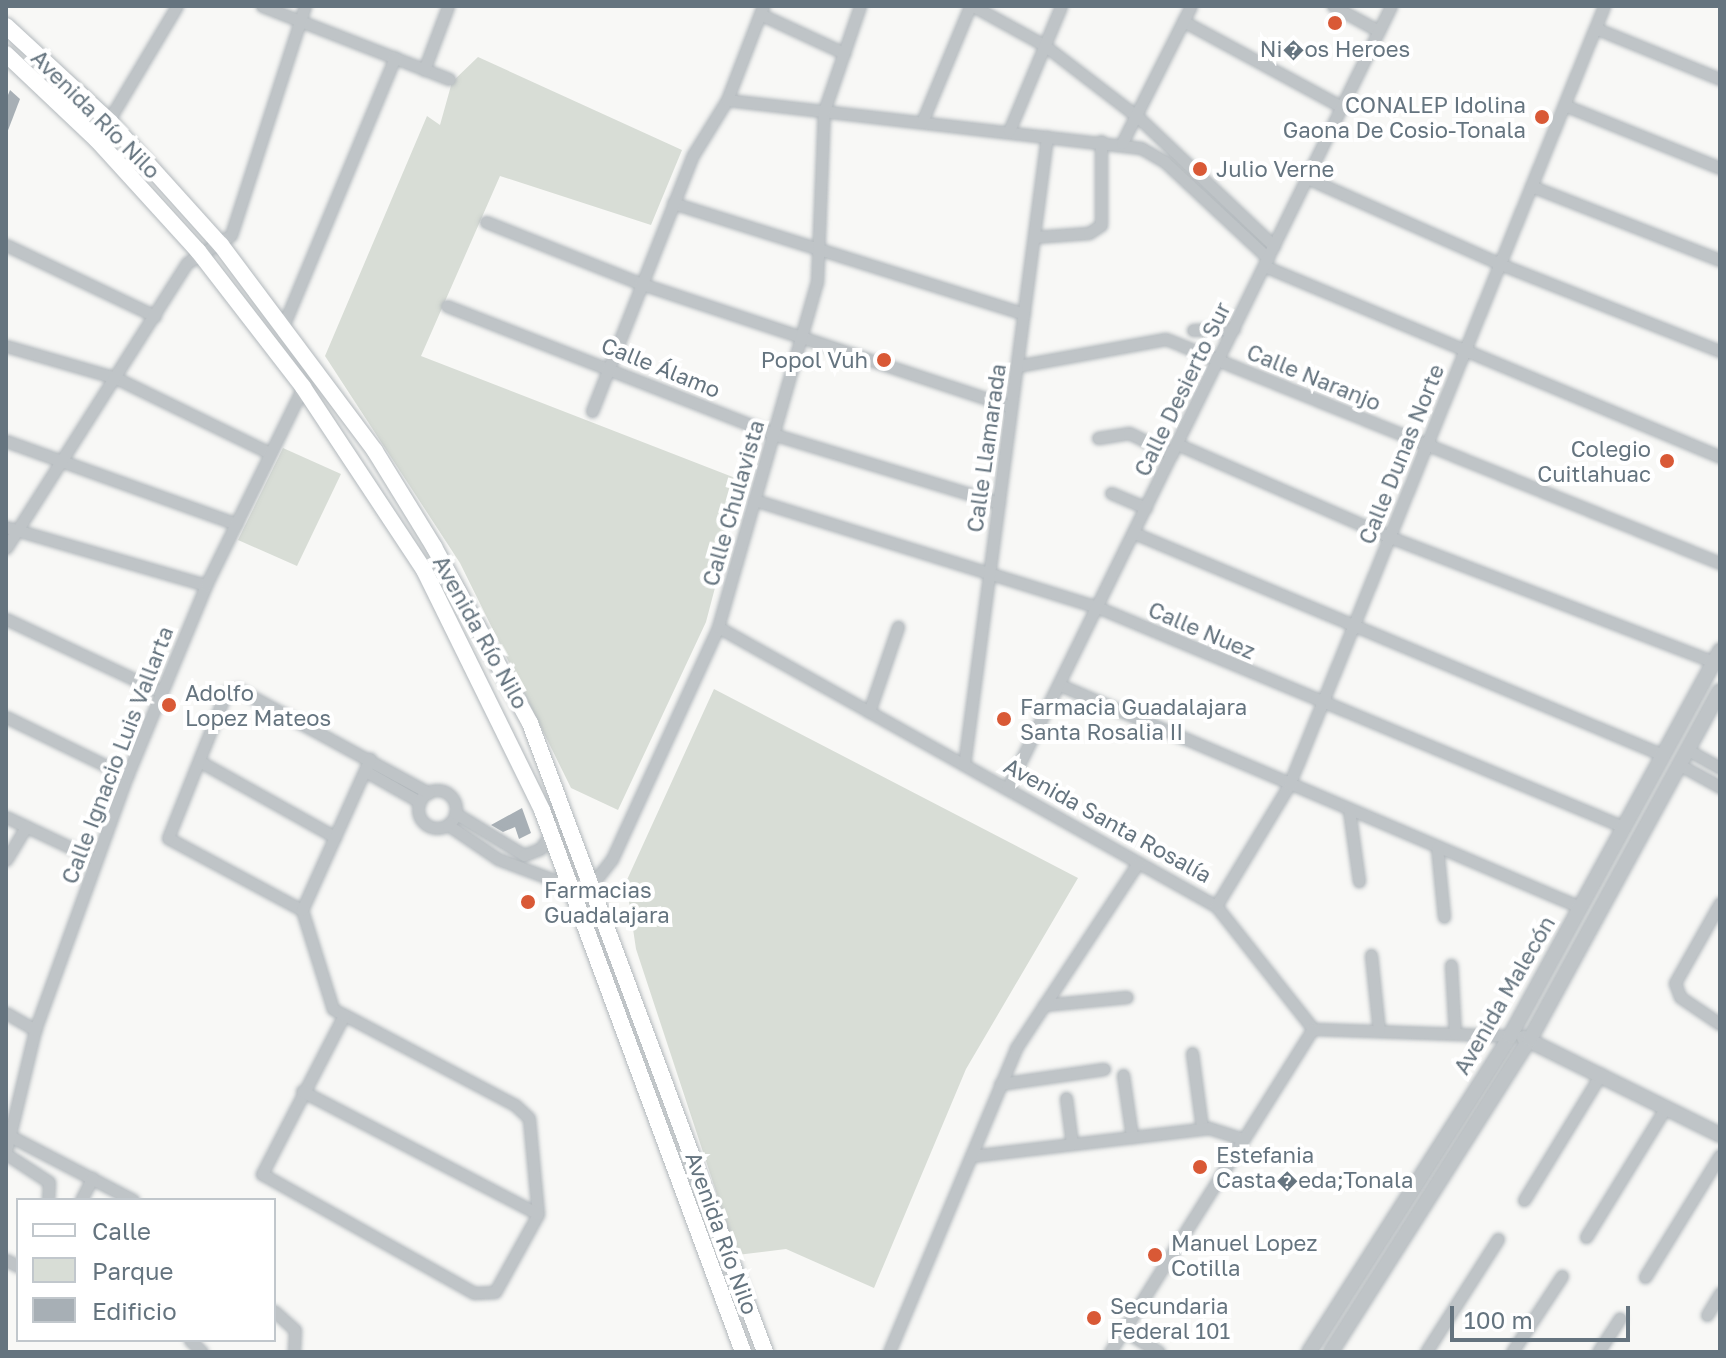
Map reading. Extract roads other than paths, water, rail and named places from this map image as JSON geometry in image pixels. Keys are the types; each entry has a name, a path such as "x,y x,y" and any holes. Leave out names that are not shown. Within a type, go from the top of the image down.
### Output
{"main road":[{"name":"Avenida Río Nilo","path":"7,31 111,123 221,245 284,324 375,451 442,561 530,723 594,882 765,1352"},
{"name":"Avenida Río Nilo","path":"6,54 97,140 198,251 303,387 424,570 488,689 551,832 743,1352"},
{"path":"424,570 442,561"}],"street":[{"path":"97,140 111,123 177,6"},
{"path":"262,6 449,79"},
{"path":"6,548 11,529 116,378 198,251 221,245 248,194 305,6"},
{"path":"424,70 448,6"},
{"name":"Calle Chulavista","path":"594,882 612,859 718,627 817,282 824,111 860,6"},
{"path":"922,122 972,6 1044,45 1139,118 1274,246"},
{"path":"1009,131 1061,6"},
{"path":"1122,143 1139,118 1191,6"},
{"path":"1333,6 1379,31"},
{"name":"Calle Desierto Sur","path":"1007,789 1391,6"},
{"name":"Calle Dunas Norte","path":"1216,906 1289,785 1604,6"},
{"path":"592,411 639,283 673,203 727,100 762,10 844,53"},
{"path":"1183,21 1342,107"},
{"path":"1595,28 1720,79"},
{"path":"284,324 395,57"},
{"path":"727,100 1122,143 1141,148 1165,162 1266,262 1464,353 1720,457"},
{"path":"1564,105 1720,168"},
{"name":"Calle Llamarada","path":"964,765 1047,136"},
{"path":"1034,237 1089,233 1101,225 1101,141"},
{"path":"1307,178 1500,264 1720,351"},
{"path":"1531,186 1720,260"},
{"path":"673,203 1024,314"},
{"path":"486,222 639,283 1011,407"},
{"path":"6,245 155,316"},
{"name":"Calle Álamo","path":"447,306 609,367 773,434 999,503"},
{"name":"Calle Naranjo","path":"1193,330 1234,329"},
{"name":"Calle Naranjo","path":"1017,366 1166,339 1720,563"},
{"path":"6,346 116,378 270,453"},
{"name":"Calle Ignacio Luis Vallarta","path":"6,1153 35,1030 127,776 206,585 303,387"},
{"path":"1098,438 1123,432 1175,449 1390,537 1717,656"},
{"path":"6,441 237,524"},
{"path":"1111,493 1146,508"},
{"name":"Calle Nuez","path":"754,500 989,577 1097,607 1624,827"},
{"path":"11,529 206,585"},
{"path":"1134,533 1663,755"},
{"path":"6,619 161,692"},
{"name":"Avenida Santa Rosalía","path":"718,627 1216,906 1313,1029"},
{"path":"869,712 898,627"},
{"name":"Avenida Malecón","path":"1309,1352 1510,1036 1717,656"},
{"path":"1060,685 1580,907"},
{"path":"302,910 168,838 231,690 425,797 448,794 455,813 501,845 535,852"},
{"name":"Avenida Malecón","path":"1332,1352 1530,1039 1720,691"},
{"path":"6,717 127,776"},
{"path":"1688,750 1720,768"},
{"path":"199,761 335,837"},
{"path":"344,1015 302,1091 262,1174 474,1293 495,1292 538,1214 526,1112 333,1009 302,910 367,765"},
{"path":"1680,765 1720,787"},
{"path":"425,797 424,823 448,825 498,859 544,878 572,884 594,882"},
{"path":"1349,810 1359,881"},
{"path":"544,878 533,869 535,852 566,812"},
{"path":"448,825 455,813"},
{"path":"6,817 95,859"},
{"path":"6,860 26,827"},
{"path":"1437,847 1444,917"},
{"path":"889,1352 1000,1084 1044,1005 1138,863"},
{"path":"1720,903 1675,992 1720,1024"},
{"path":"1371,955 1379,1031"},
{"path":"1451,965 1455,1034"},
{"path":"1044,1005 1127,997"},
{"path":"6,1013 35,1030"},
{"path":"1110,1352 1313,1029 1530,1039 1720,1135"},
{"path":"1192,1053 1202,1128"},
{"path":"1000,1084 1104,1069"},
{"path":"1524,1200 1601,1074"},
{"path":"1123,1075 1132,1137"},
{"path":"302,1091 538,1214"},
{"path":"1066,1098 1072,1144"},
{"path":"1586,1237 1666,1107"},
{"path":"971,1156 1202,1128 1242,1139"},
{"path":"10,1136 129,1198"},
{"path":"29,1167 37,1150"},
{"path":"6,1153 52,1186 49,1198"},
{"path":"1645,1277 1720,1155"},
{"path":"82,1198 92,1178"},
{"path":"1426,1352 1498,1239"},
{"path":"1512,1352 1562,1276"},
{"path":"1707,1315 1720,1293"},
{"path":"276,1313 298,1336 294,1352"},
{"path":"1598,1352 1620,1318"},
{"path":"1124,1330 1159,1352"}],"place":[{"name":"Ni�os Heroes","path":"1335,23"},
{"name":"CONALEP Idolina Gaona De Cosio-Tonala","path":"1542,117"},
{"name":"Julio Verne","path":"1200,169"},
{"name":"Popol Vuh","path":"884,360"},
{"name":"Colegio Cuitlahuac","path":"1667,461"},
{"name":"Adolfo Lopez Mateos","path":"169,705"},
{"name":"Farmacia Guadalajara Santa Rosalia II","path":"1004,719"},
{"name":"Farmacias Guadalajara","path":"528,902"},
{"name":"Estefania Casta�eda;Tonala","path":"1200,1167"},
{"name":"Manuel Lopez Cotilla","path":"1155,1255"},
{"name":"Secundaria Federal 101","path":"1094,1318"}]}
